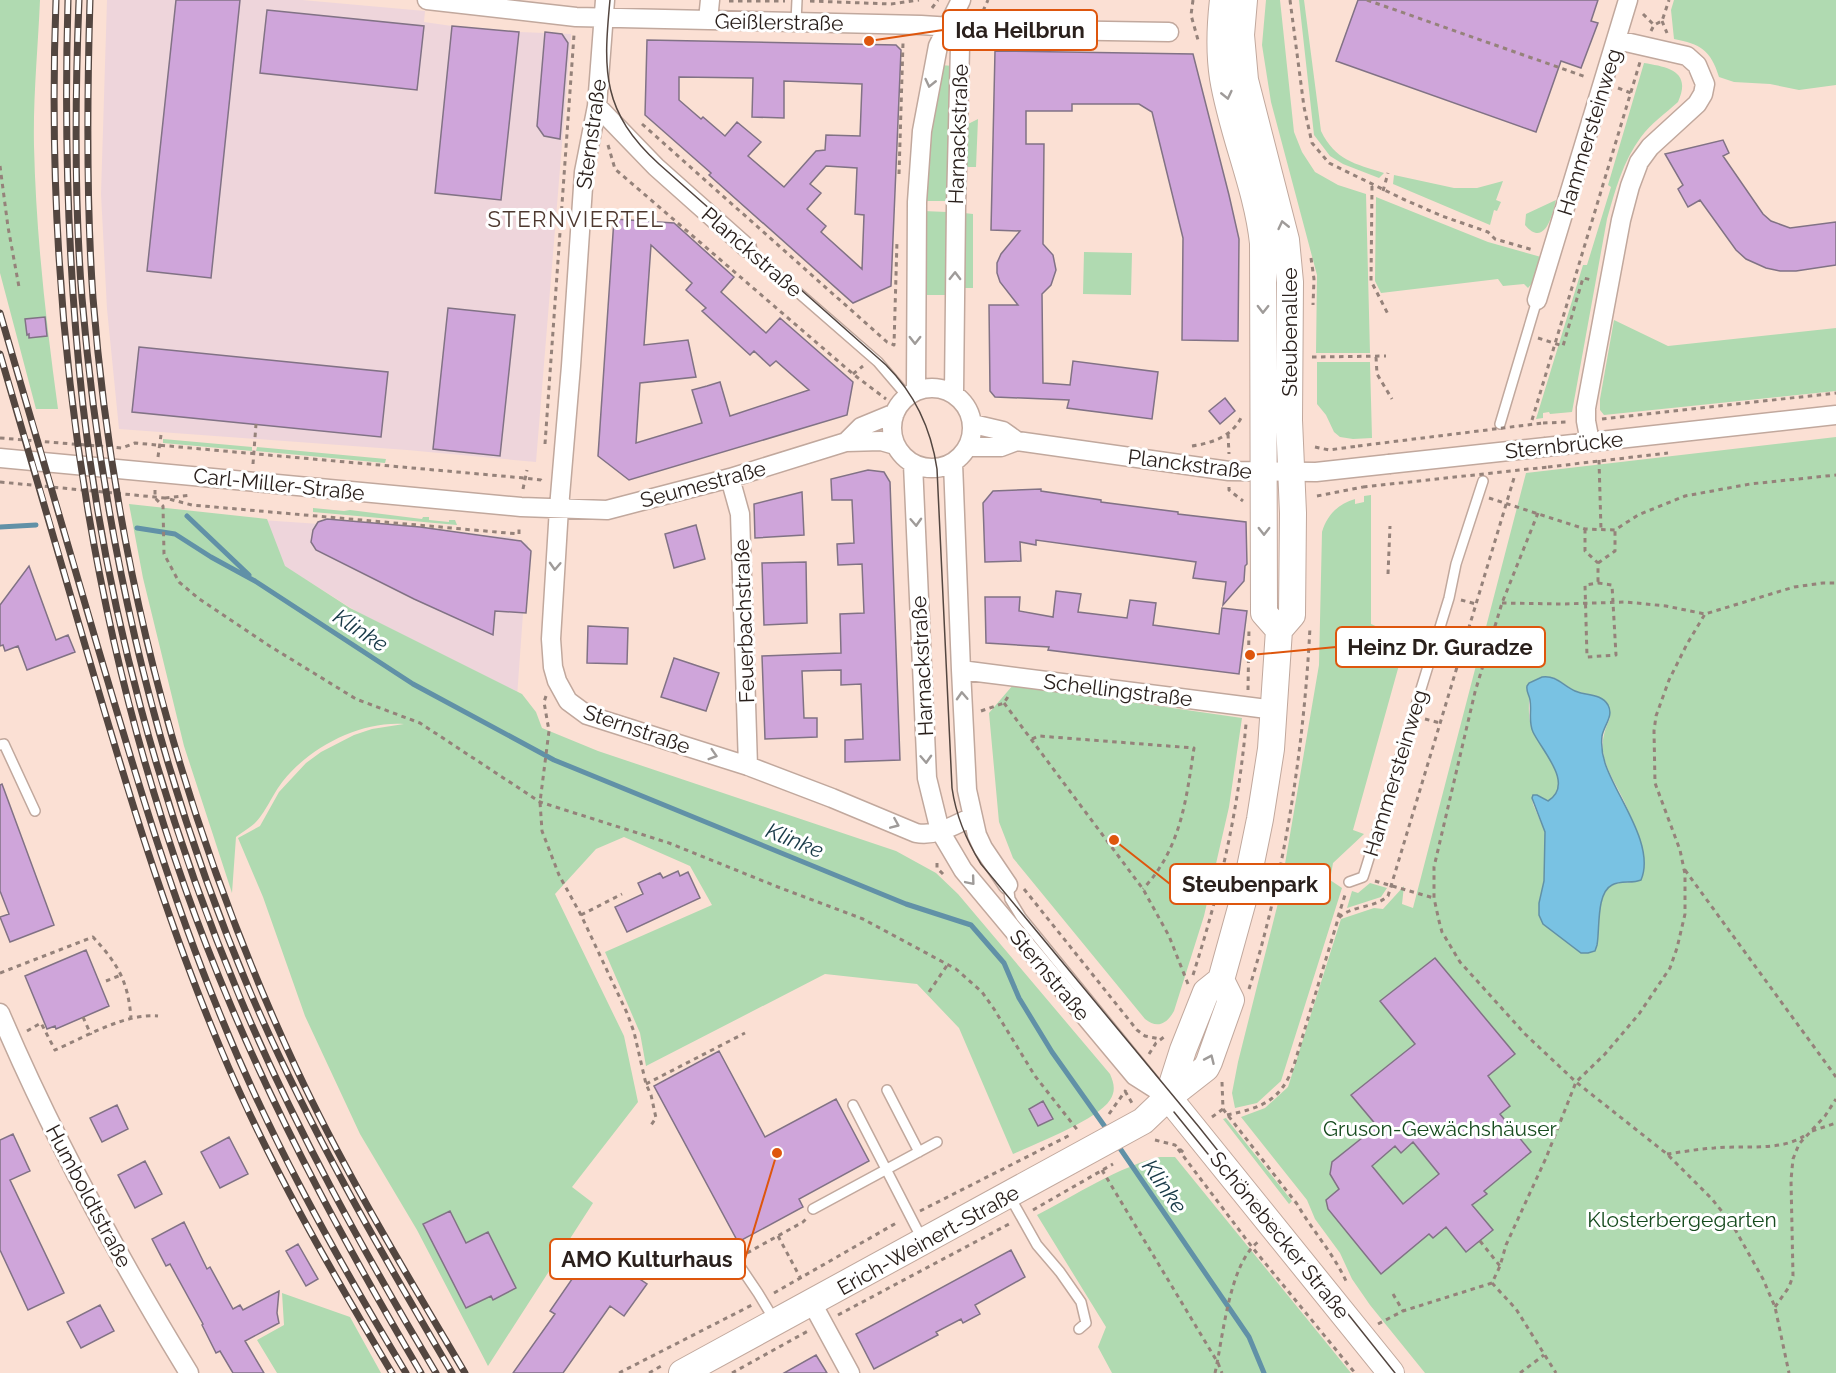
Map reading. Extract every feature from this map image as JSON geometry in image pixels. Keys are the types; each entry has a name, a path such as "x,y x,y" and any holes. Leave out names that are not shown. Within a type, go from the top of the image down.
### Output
{"main road":[{"path":"1217,28 1244,0"},
{"name":"Steubenallee","path":"1168,1097 1206,1068 1231,1000 1221,980 1244,897 1256,841 1271,749 1279,630 1292,615 1288,252 1280,211 1245,80 1217,28"},
{"name":"Steubenallee","path":"1217,28 1225,89 1256,207 1263,243 1264,613 1279,630"},
{"name":"Erich-Weinert-Straße","path":"681,1373 776,1322 811,1306 1114,1138 1143,1121 1168,1097"},
{"name":"Schönebecker Straße","path":"1168,1097 1391,1373"}],"street":[{"name":"Geißlerstraße","path":"427,0 576,17 604,9 708,20 1169,32"},
{"path":"708,20 710,0"},
{"path":"948,28 961,0"},
{"path":"1617,40 1632,4"},
{"name":"Sternstraße","path":"604,9 597,106 584,172 564,464 558,508 552,656 555,676 568,701 582,712 603,721 748,766 916,832 930,834 940,831 963,870 1135,1076 1168,1097"},
{"name":"Harnackstraße","path":"904,402 922,131 938,46 948,28 960,47 955,218 954,394"},
{"name":"Hammersteinweg","path":"1537,300 1617,40 1687,56 1697,65 1705,84 1703,94 1692,109 1650,147 1639,162 1630,186 1621,220 1586,408 1590,442"},
{"name":"Planckstraße","path":"597,106 656,168 747,248"},
{"path":"935,388 954,394 966,407 973,424 968,447 961,457 953,463 933,469 913,464 904,458 895,445 892,430 904,402 935,388"},
{"name":"Seumestraße","path":"846,442 861,427 904,402"},
{"name":"Sternbrücke","path":"1292,472 1360,468 1836,415"},
{"name":"Planckstraße","path":"973,424 1003,431 1017,441 1229,471 1292,472"},
{"name":"Seumestraße","path":"558,508 607,510 730,478 846,442 874,441 895,445"},
{"name":"Planckstraße","path":"968,447 1001,447 1017,441"},
{"name":"Carl-Miller-Straße","path":"0,458 521,507 558,508"},
{"name":"Harnackstraße","path":"953,463 966,778 972,817 983,848 1014,884"},
{"name":"Harnackstraße","path":"913,464 927,778 940,831"},
{"name":"Feuerbachstraße","path":"730,478 741,514 748,766"},
{"name":"Schellingstraße","path":"961,670 1275,710"},
{"path":"940,831 972,817"},
{"name":"Humboldtstraße","path":"0,1013 47,1117 131,1275 189,1373"},
{"path":"811,1306 850,1373"}],"lane":[{"path":"796,22 797,0"},
{"name":"Planckstraße","path":"747,248 878,362 904,402"},
{"name":"Hammersteinweg","path":"1500,424 1537,300"},
{"name":"Hammersteinweg","path":"1349,882 1363,877 1449,598 1456,564 1483,482"},
{"path":"0,745 4,744 35,811"},
{"path":"1014,884 1010,899 1021,917 1168,1097"},
{"path":"886,1090 919,1152"},
{"path":"853,1105 923,1242"},
{"path":"813,1209 937,1142"},
{"path":"1009,1195 1037,1245 1081,1302 1086,1323 1079,1329"},
{"path":"722,1253 735,1259 776,1322"}],"path":[{"path":"984,10 988,0"},
{"path":"1193,0 1191,12 1217,28"},
{"path":"1290,0 1304,107 1312,143 1329,163 1372,186 1442,216 1488,232 1496,239 1551,255"},
{"path":"1367,0 1578,75"},
{"name":"Hammersteinweg","path":"1647,37 1654,26 1662,21 1669,0"},
{"path":"1632,4 1654,26"},
{"name":"Sternstraße","path":"544,450 576,17"},
{"path":"1169,32 1217,28"},
{"path":"1532,420 1640,60"},
{"name":"Planckstraße","path":"636,119 887,342 894,345"},
{"path":"0,166 19,287"},
{"name":"Planckstraße","path":"615,169 853,374 904,402"},
{"path":"1383,191 1388,173"},
{"path":"1372,186 1371,281 1389,316"},
{"path":"1527,335 1563,346 1583,278 1592,280"},
{"path":"881,350 887,342"},
{"path":"1312,357 1386,356"},
{"path":"1376,357 1377,374 1392,399"},
{"path":"853,374 862,366"},
{"name":"Sternbrücke","path":"1598,419 1836,393"},
{"path":"1228,447 1228,434 1236,428 1243,414"},
{"name":"Sternbrücke","path":"1315,447 1329,450 1543,423 1573,422"},
{"path":"252,481 256,424"},
{"name":"Planckstraße","path":"1189,447 1204,444 1228,434"},
{"path":"158,458 161,435"},
{"name":"Carl-Miller-Straße","path":"0,438 122,448 135,443 541,480"},
{"name":"Sternbrücke","path":"1317,496 1363,488 1600,461 1601,530"},
{"path":"523,489 527,470"},
{"path":"1506,504 1585,529 1615,530 1638,515 1685,496 1750,484 1836,475"},
{"name":"Carl-Miller-Straße","path":"0,482 155,498 192,505 519,534 519,527"},
{"path":"1229,485 1229,490 1243,500 1247,507"},
{"path":"156,488 155,498 163,506 164,513 166,559 178,582 268,645 356,699 420,723 540,802 669,843 863,919 948,964 929,992"},
{"path":"1538,513 1502,603 1476,692 1437,850 1432,882 1442,932 1460,962 1525,1034 1576,1082 1667,1154 1712,1199 1732,1224 1763,1279 1775,1307 1789,1373"},
{"path":"1388,574 1389,526"},
{"path":"1585,529 1585,551 1598,563 1598,583"},
{"path":"1598,563 1615,551 1615,530"},
{"path":"1598,583 1612,585 1616,655 1587,657 1585,585 1598,583"},
{"path":"1502,603 1613,602 1656,605 1705,614 1794,587 1836,583"},
{"path":"1362,1336 1376,1325 1403,1311 1492,1283 1576,1082 1639,1014 1670,968 1685,914 1684,868 1680,850 1655,783 1654,731 1656,716 1669,680 1693,632 1705,614"},
{"path":"981,711 1004,703 1009,695 1001,676"},
{"path":"544,702 549,731 540,802 542,831 559,875 581,915 634,1032 656,1118 649,1128"},
{"path":"1004,703 1143,889 1169,936 1189,988 1207,931 1229,846 1242,767 1246,720"},
{"path":"1032,739 1039,736 1194,748 1184,814 1167,855 1155,876 1143,889"},
{"path":"1684,868 1836,1077"},
{"path":"1338,919 1349,882"},
{"name":"Sternstraße","path":"1014,884 1040,909 1140,1032"},
{"path":"1391,886 1434,898"},
{"path":"581,915 622,894"},
{"name":"Sternstraße","path":"1033,914 1040,909"},
{"path":"0,973 93,937 122,975 129,996 130,1018"},
{"name":"Erich-Weinert-Straße","path":"619,1373 762,1300 910,1216 1068,1135 1080,1132 1035,1076 982,992 948,964"},
{"path":"106,981 122,975"},
{"path":"11,1039 42,1023 55,1050 130,1018 144,1015 158,1016"},
{"path":"83,1017 91,1035"},
{"path":"1134,1035 1140,1032 1169,1041"},
{"path":"646,1084 745,1033"},
{"path":"1152,1049 1168,1033"},
{"name":"Schönebecker Straße","path":"1222,1083 1223,1109 1297,1204 1301,1214 1332,1255 1347,1283"},
{"name":"Erich-Weinert-Straße","path":"836,1317 1022,1217 1102,1170 1114,1138 1128,1086"},
{"path":"1775,1307 1793,1276 1791,1170 1795,1152 1836,1099"},
{"path":"1667,1154 1715,1148 1778,1145 1795,1141 1810,1132 1836,1123"},
{"name":"Schönebecker Straße","path":"1156,1140 1175,1145 1252,1247 1355,1373"},
{"path":"1102,1170 1218,1362 1222,1373"},
{"path":"750,1251 803,1222"},
{"path":"732,1373 811,1306 801,1278 777,1236"},
{"path":"1480,1241 1500,1266"},
{"path":"1215,1373 1235,1280 1246,1254 1258,1242"},
{"path":"1492,1283 1516,1309 1556,1373"},
{"path":"1393,1294 1403,1311"},
{"path":"1520,1373 1544,1355"}],"shaded area":[{"path":"107,0 302,0 425,11 424,22 452,26 571,34 536,462 119,429 107,309 101,194"},
{"path":"204,516 510,537 528,544 517,697 522,715"}],"green space":[{"path":"0,0 40,0 34,109 35,179 42,278 58,409 36,409 0,273"},
{"path":"1266,0 1280,0 1294,132 1302,152 1315,172 1338,185 1366,194 1370,353 1316,353 1317,275 1271,102 1262,45"},
{"path":"1299,0 1304,0 1321,131 1339,155 1384,173 1379,178 1343,164 1330,156 1314,135"},
{"path":"1674,0 1836,0 1836,85 1799,90 1770,84 1734,82 1719,77 1708,54 1698,46 1674,39 1671,10"},
{"path":"1644,63 1661,66 1675,72 1680,77 1682,92 1678,102 1641,137 1624,166 1607,219 1572,412 1543,413 1543,418 1536,419 1583,265 1587,265 1611,187 1608,185"},
{"path":"941,65 953,66 948,152 948,201 924,201 928,137"},
{"path":"978,119 976,167 966,167 966,125"},
{"path":"1394,175 1454,188 1477,188 1503,181 1496,200 1501,202 1497,211 1494,210 1490,225 1393,184"},
{"path":"1376,197 1488,242 1541,257 1534,281 1528,288 1524,284 1503,286 1498,279 1381,293 1375,281"},
{"path":"1556,200 1550,220 1543,231 1538,233 1532,231 1525,225 1526,214"},
{"path":"923,211 947,212 947,295 920,295"},
{"path":"964,213 973,214 973,288 964,288"},
{"path":"1084,252 1132,253 1131,295 1083,294"},
{"path":"1614,320 1668,346 1836,328 1836,391 1604,415 1600,410 1600,399"},
{"path":"1317,362 1370,362 1372,438 1340,437 1334,432 1326,415 1317,404"},
{"name":"Klosterbergegarten","path":"1836,437 1836,1373 1425,1373 1352,1279 1340,1253 1315,1219 1307,1200 1241,1117 1265,1108 1288,1087 1341,919 1374,908 1383,909 1404,886 1402,904 1413,908 1526,473","holes":["1542,677 1555,678 1575,691 1596,696 1610,718 1603,741 1605,761 1632,820 1643,868 1642,878 1639,880 1619,883 1606,891 1600,906 1598,940 1581,953 1543,924 1539,903 1544,881 1545,832 1532,797 1537,795 1548,801 1556,793 1558,785 1553,765 1531,726 1529,683"]},
{"path":"163,439 252,447 252,451 163,443"},
{"path":"257,447 386,459 385,463 256,451"},
{"path":"1371,495 1371,624 1406,640 1353,830 1364,834 1333,863 1330,880 1342,888 1281,1081 1257,1103 1235,1108 1232,1093 1279,899 1319,665 1322,532 1330,515 1338,507 1355,499 1355,504 1364,502 1364,496"},
{"path":"129,504 267,519 285,566 350,608 522,694 536,712 542,728 598,751 896,851 936,873 958,894 1110,1074 1114,1087 1110,1100 1103,1108 1080,1123 1013,1154 959,1028 917,984 825,974 646,1066 640,1033 605,952 712,905 690,866 624,837 596,849 555,894 624,1036 638,1102 572,1187 593,1203 488,1366 417,1230 360,1134 305,1016 263,897 238,838 260,826 279,792 306,763 321,752 354,735 372,729 404,724 387,724 353,732 322,747 294,769 258,819 236,837 232,893 184,746 143,578"},
{"path":"313,508 422,519 429,517 429,520 449,522 449,520 455,520 457,525 313,512"},
{"path":"1013,685 1242,718 1229,807 1204,916 1174,1011 1161,1024 1154,1024 1145,1019 1013,858 999,822 989,713"},
{"path":"1370,883 1387,888 1381,897 1347,908 1352,891 1358,893"},
{"path":"1226,1118 1292,1201 1289,1204 1223,1119"},
{"path":"1160,1157 1175,1157 1351,1373 1112,1373 1098,1347 1106,1327 1037,1215 1097,1182 1145,1161"},
{"path":"282,1293 350,1317 381,1373 277,1373 257,1340 284,1325"}],"water":[{"path":"1542,677 1560,681 1579,693 1601,698 1608,705 1610,713 1602,736 1603,756 1610,776 1639,836 1643,851 1644,866 1641,880 1612,885 1603,896 1597,945 1595,951 1588,953 1581,953 1543,924 1539,915 1544,881 1545,832 1532,798 1533,795 1537,795 1548,801 1555,794 1558,786 1554,767 1533,732 1531,724 1527,686"}],"building":[{"path":"176,0 240,0 211,278 147,271"},
{"path":"1358,0 1598,0 1591,21 1598,23 1581,68 1561,61 1536,132 1336,61"},
{"path":"267,10 424,26 417,90 260,73"},
{"path":"452,26 519,32 501,200 435,193"},
{"path":"545,32 562,34 568,43 560,139 544,136 537,126"},
{"path":"647,40 896,45 901,50 891,286 853,303 645,115","holes":["679,77 753,78 752,117 784,118 784,81 862,84 860,136 826,135 825,150 816,151 784,187 748,156 761,142 737,122 725,136 679,100","826,166 857,168 855,214 864,215 862,269 821,232 826,226 807,209 821,193 810,184"]},
{"path":"995,51 1193,54 1239,239 1238,341 1182,340 1183,238 1152,112 1139,104 1072,104 1072,111 1026,111 1026,144 1044,144 1043,244 1053,255 1056,270 1051,285 1042,294 1043,383 1070,385 1073,361 1158,372 1152,419 1067,408 1069,400 995,397 990,391 989,305 1018,305 1000,282 997,263 1001,254 1020,231 991,230"},
{"path":"1723,140 1729,153 1723,156 1763,214 1771,221 1790,228 1836,222 1836,265 1796,271 1766,268 1746,259 1736,250 1700,200 1688,207 1678,189 1683,185 1665,154"},
{"path":"614,219 674,223 734,277 721,292 766,333 780,318 853,382 847,415 629,480 598,456","holes":["651,245 692,283 686,290 706,308 702,311 750,355 754,351 770,366 776,361 809,390 730,416 720,382 692,390 702,423 636,443 640,383 696,377 688,340 644,345"]},
{"path":"448,308 515,315 500,456 433,449"},
{"path":"45,317 47,336 29,338 25,319"},
{"path":"139,347 388,372 381,437 132,412"},
{"path":"1225,398 1235,411 1220,424 1209,411"},
{"path":"868,470 884,472 890,482 900,760 845,762 845,740 863,739 861,684 841,685 841,670 802,671 804,718 817,718 817,737 765,739 762,656 841,653 840,614 864,613 862,564 838,565 837,544 854,543 852,500 832,500 831,479"},
{"path":"1041,489 1041,491 1101,500 1101,502 1246,522 1247,564 1244,581 1223,605 1226,582 1193,578 1196,562 1036,540 1036,545 1020,542 1021,561 985,562 983,503 993,491"},
{"path":"802,492 804,535 755,538 754,504"},
{"path":"327,519 420,527 521,541 531,551 526,613 495,611 493,635 414,599 316,550 311,542 313,530 318,522"},
{"path":"696,525 705,559 674,568 665,534"},
{"path":"806,562 807,623 764,625 762,563"},
{"path":"29,566 56,640 68,635 75,652 27,670 18,646 5,651 3,645 0,646 0,605"},
{"path":"1056,591 1081,594 1078,612 1127,618 1130,600 1156,603 1153,625 1219,634 1222,608 1247,611 1239,674 1048,650 1049,647 986,643 985,597 1020,597 1019,611 1053,617"},
{"path":"588,626 628,628 627,664 587,663"},
{"path":"674,658 719,673 706,711 661,697"},
{"path":"2,784 54,925 10,942 0,917 9,914 0,891 0,785"},
{"path":"678,871 680,876 688,872 700,898 627,932 615,907 643,894 638,883 660,873 663,878"},
{"path":"86,950 109,1006 56,1029 55,1026 47,1029 25,976"},
{"path":"1435,958 1515,1054 1488,1076 1510,1106 1500,1114 1531,1152 1484,1191 1487,1194 1472,1205 1493,1230 1466,1252 1446,1227 1433,1238 1429,1234 1381,1274 1328,1209 1326,1200 1339,1189 1330,1174 1332,1162 1377,1126 1351,1095 1415,1044 1380,1001","holes":["1413,1142 1439,1174 1403,1204 1372,1166 1395,1146 1401,1153"]},
{"path":"719,1051 765,1137 836,1099 869,1161 799,1199 803,1207 738,1242 654,1086"},
{"path":"1043,1101 1053,1119 1038,1126 1029,1109"},
{"path":"117,1105 128,1129 102,1142 90,1118"},
{"path":"13,1134 30,1171 10,1180 64,1293 28,1310 0,1250 0,1140"},
{"path":"229,1137 248,1174 220,1188 201,1152"},
{"path":"145,1161 162,1194 135,1208 118,1175"},
{"path":"450,1211 466,1243 488,1232 516,1288 493,1300 491,1296 466,1308 423,1224"},
{"path":"184,1222 207,1269 210,1267 233,1309 240,1305 243,1310 279,1291 277,1313 279,1323 245,1341 264,1373 233,1373 220,1351 216,1353 170,1264 166,1266 152,1239"},
{"path":"298,1244 318,1279 306,1286 286,1251"},
{"path":"1011,1250 1025,1277 975,1305 980,1314 963,1323 961,1319 936,1332 938,1335 874,1369 856,1334"},
{"path":"596,1256 628,1279 632,1274 647,1284 624,1316 610,1306 563,1373 513,1373 555,1314 550,1311 579,1269 584,1273"},
{"path":"100,1305 114,1331 81,1348 67,1322"},
{"path":"816,1355 827,1373 784,1373"}],"waterway":[{"path":"187,516 249,575"},
{"name":"Klinke","path":"0,527 36,525"},
{"name":"Klinke","path":"137,528 175,534 255,581 413,684 554,760 906,904 971,925 1004,963 1019,998 1052,1052 1108,1131"},
{"name":"Klinke","path":"1117,1144 1249,1337 1264,1373"}],"tram line":[{"path":"610,0 607,70 611,90 626,127 659,164 886,365 905,388 920,412 931,440 937,469 952,788 966,837 981,864 1199,1127 1395,1373"},
{"path":"1174,1112 1208,1154"}],"railway":[{"path":"56,0 54,128 59,257 70,385 88,513 113,639 145,764 184,886 252,1054 320,1193 421,1373"},
{"path":"68,0 68,203 83,406 106,558 141,709 162,783 212,929 262,1048 332,1190 436,1373"},
{"path":"79,0 76,186 82,298 91,387 119,565 161,740 218,910 273,1043 320,1139 452,1373"},
{"path":"90,0 89,224 93,298 103,398 118,497 137,595 160,692 188,788 220,883 256,976 296,1068 355,1184 465,1373"},
{"path":"0,313 139,784 183,919 237,1055 280,1148 328,1239 406,1373"},
{"path":"0,354 131,799 202,1002 240,1094 280,1175 323,1255 392,1373"}],"place":[{"name":"Ida Heilbrun","path":"869,41"},
{"name":"Heinz Dr. Guradze","path":"1250,655"},
{"name":"Steubenpark","path":"1114,840"},
{"name":"AMO Kulturhaus","path":"777,1153"}],"district":[{"name":"STERNVIERTEL","path":"576,219"}],"park label":[{"name":"Gruson-Gewächshäuser","path":"1440,1128"}]}
